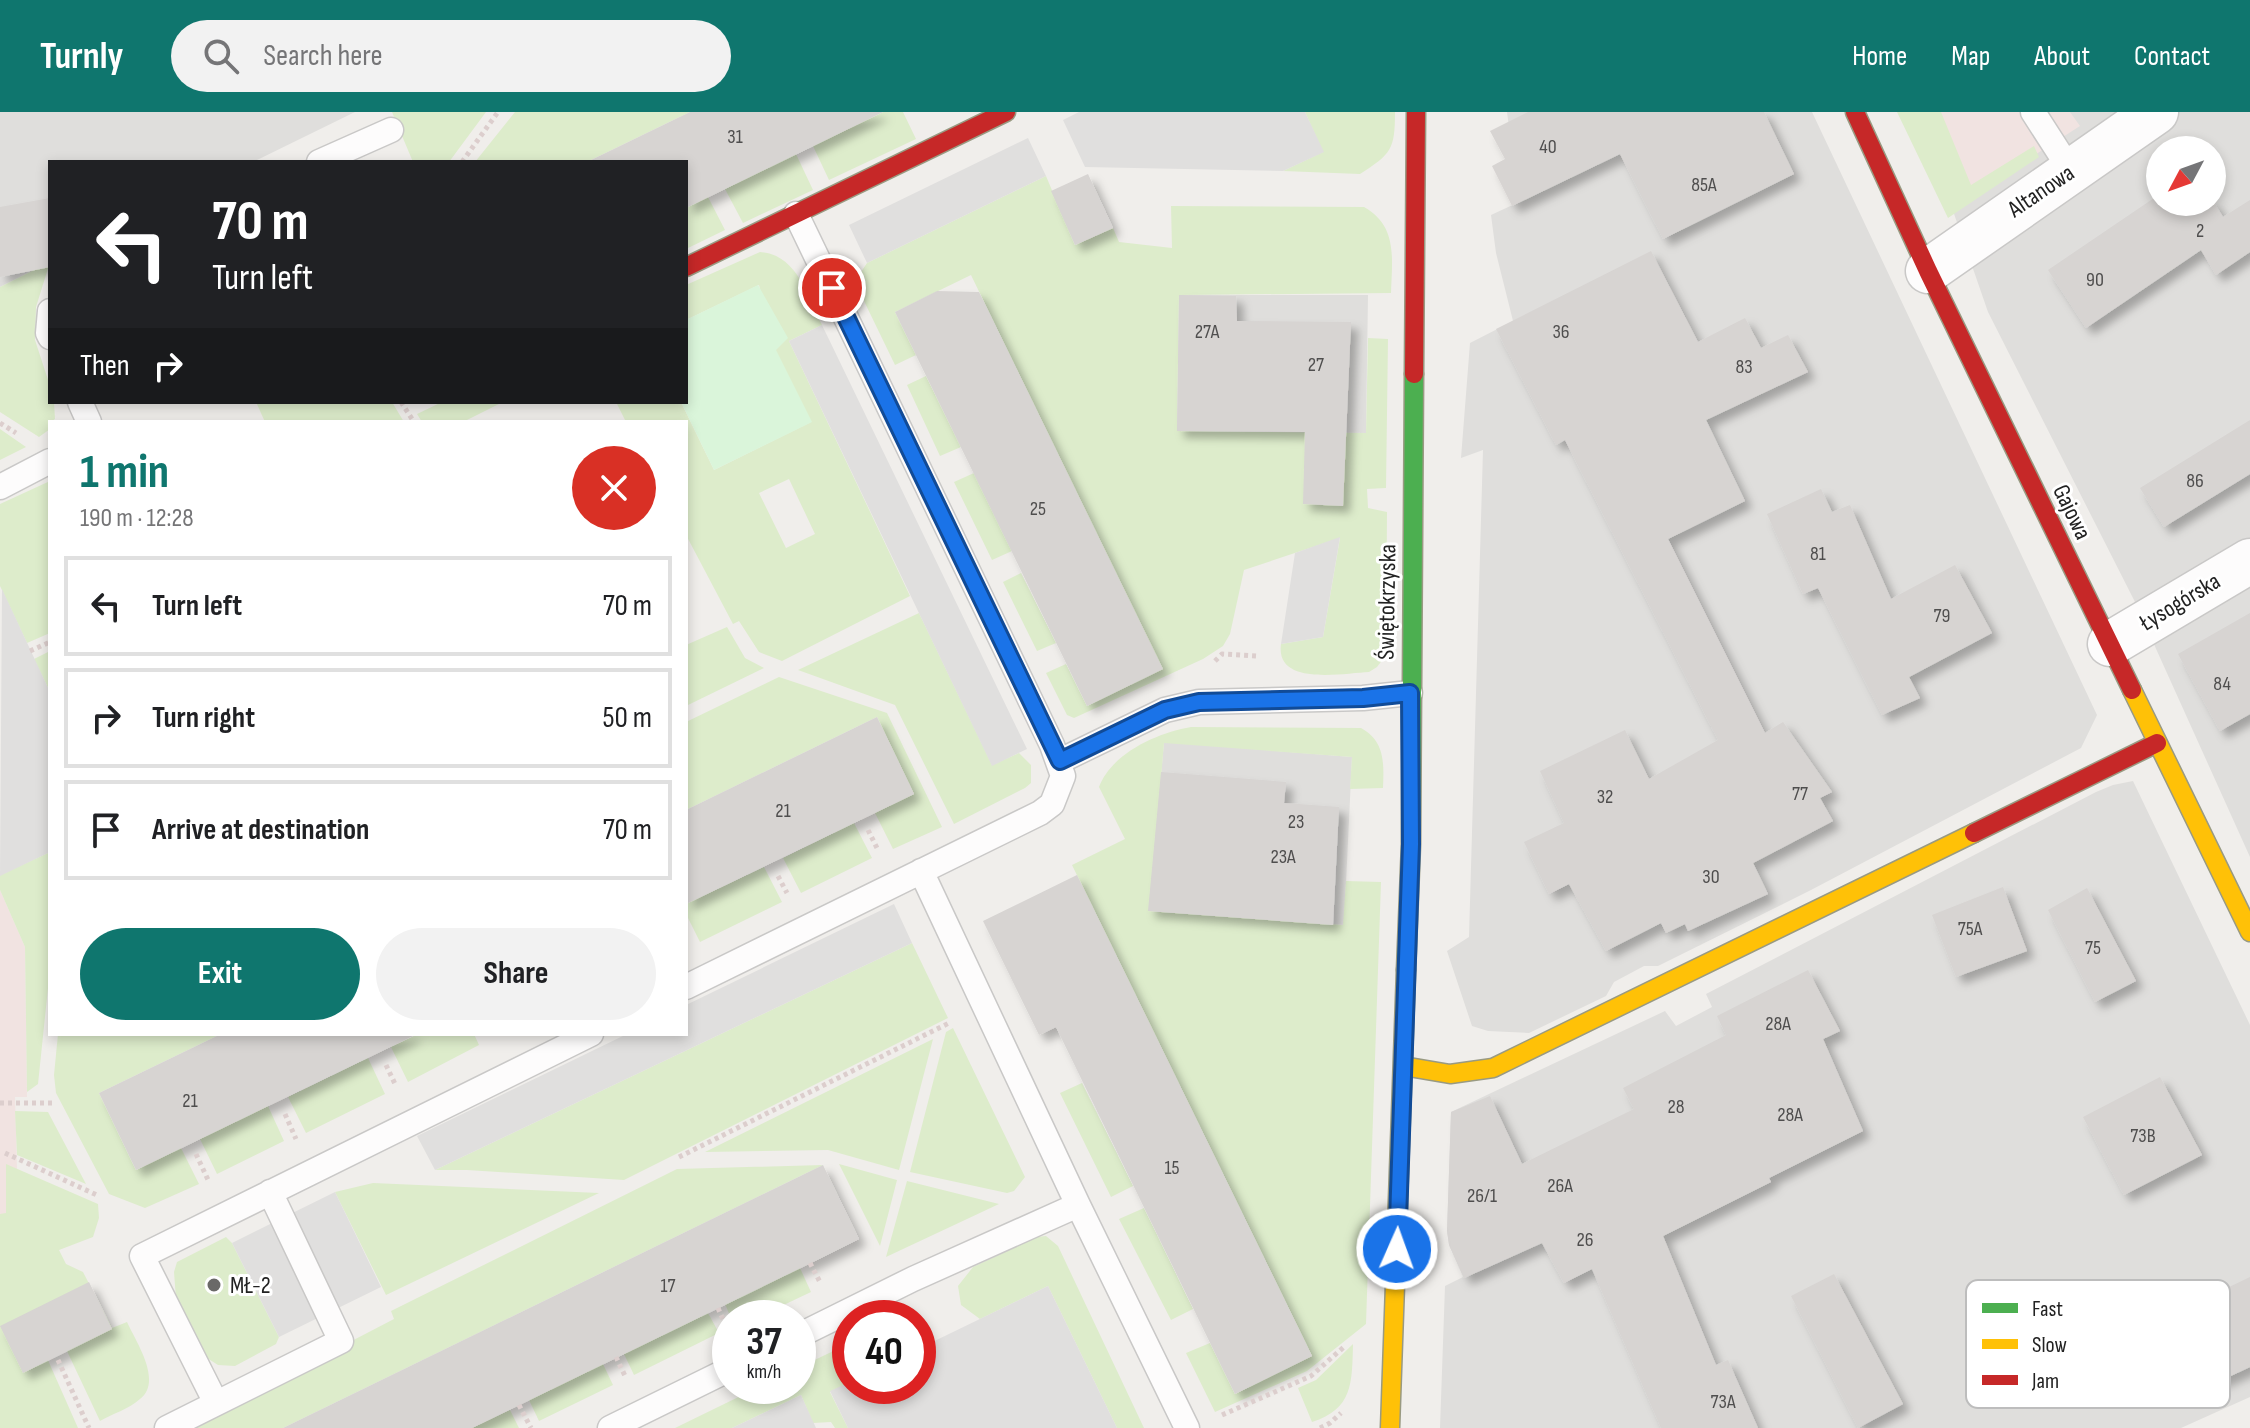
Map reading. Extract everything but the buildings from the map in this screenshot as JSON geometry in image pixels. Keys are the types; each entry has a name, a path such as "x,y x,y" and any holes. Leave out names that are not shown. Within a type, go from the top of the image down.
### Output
{"street":[{"path":"688,266 1006,112"},
{"name":"Świętokrzyska","path":"1390,1428 1411,844 1416,112"},
{"name":"Gajowa","path":"1855,112 1928,271 2250,932"},
{"name":"Altanowa","path":"1928,271 2156,112"},
{"name":"Łysogórska","path":"2110,644 2250,561"},
{"path":"1403,1066 1450,1074 1493,1068 2157,743"}],"lane":[{"path":"2033,112 2071,171"},
{"path":"324,160 391,130"},
{"path":"688,986 1040,813 1052,804 1063,776 1060,761 796,214"},
{"path":"0,487 48,462"},
{"path":"1060,761 1165,710 1199,702 1363,698 1410,693"},
{"path":"921,871 1078,1205 1198,1424"},
{"path":"216,1403 142,1256 587,1036"},
{"path":"167,1428 341,1341 270,1192"},
{"path":"816,1327 913,1279 1078,1205"},
{"path":"610,1428 712,1378"}],"path":[{"path":"463,160 498,112"},
{"path":"30,651 48,643"},
{"path":"1207,668 1222,654 1256,656"},
{"path":"868,830 883,861"},
{"path":"679,1157 955,1020"},
{"path":"386,1065 401,1096"},
{"path":"0,1103 54,1103"},
{"path":"285,1114 299,1146"},
{"path":"5,1153 99,1196"},
{"path":"196,1154 212,1189"},
{"path":"810,1263 825,1291"},
{"path":"1198,1424 1311,1376 1352,1340"},
{"path":"616,1357 629,1385"},
{"path":"58,1360 89,1428"},
{"path":"1320,1428 1330,1423 1348,1403"},
{"path":"519,1405 531,1428"}],"shaded area":[{"path":"0,112 355,112 257,160 48,160 48,263 0,287"},
{"path":"1079,112 1305,112 1324,152 1283,171 1085,167 1063,120"},
{"path":"1507,112 1812,112 2097,715 2081,748 1811,890 1658,966 1644,966 1614,982 1606,996 1529,1033 1488,1031 1472,1026 1447,951 1469,937 1483,450 1461,458 1470,343 1513,321 1496,253 1491,215 1519,202"},
{"path":"1906,112 2250,112 2250,857 2134,600 1988,312 1952,208"},
{"path":"1906,112 2070,112 2080,126 1952,208"},
{"path":"1028,138 1046,176 867,263 849,225"},
{"path":"1179,295 1368,295 1366,433 1177,431"},
{"path":"822,325 1027,749 992,766 789,341"},
{"path":"1340,537 1323,637 1281,644 1295,553"},
{"path":"2,589 48,688 48,853 0,876"},
{"path":"1164,742 1352,757 1344,925 1149,911"},
{"path":"2133,781 2250,1025 2250,1397 2230,1406 2230,1280 1966,1280 1966,1408 2226,1408 2181,1428 1440,1428 1445,1286 1463,1277 1449,1245 1447,1231 1451,1112 1665,1011 1676,1026 1712,1007 1706,994 2113,785"},
{"path":"0,890 25,947 27,1097 15,1097 17,1169 6,1165 6,1214 0,1214"},
{"path":"894,904 912,943 435,1170 417,1136 623,1036 688,1036 688,1004"},
{"path":"335,1192 381,1287 279,1337 232,1243"},
{"path":"1048,1286 1117,1428 848,1428 836,1404 936,1404 936,1340"},
{"path":"782,1404 805,1404 816,1428 732,1428"}],"green space":[{"path":"392,112 486,112 450,160 412,160"},
{"path":"515,112 690,112 591,160 477,160"},
{"path":"883,112 903,112 916,139 829,180 813,146"},
{"path":"1305,112 1395,112 1392,143 1385,156 1360,174 1283,171 1323,152"},
{"path":"1897,112 1941,112 1971,185 2034,146 2039,157 1948,218"},
{"path":"796,154 813,190 743,223 725,189"},
{"path":"1046,176 1075,245 1113,228 1119,242 1172,248 1171,206 1364,207 1383,224 1391,244 1391,293 1179,295 1177,431 1366,433 1368,338 1388,339 1386,488 1367,489 1368,508 1387,512 1386,655 1377,667 1369,672 1313,674 1289,667 1282,658 1281,644 1323,637 1340,538 1244,570 1230,634 1223,646 1203,659 1074,718 1067,715 1046,673 1066,664 1087,706 1162,669 971,275 895,312 916,355 895,365 864,301 861,272 867,263"},
{"path":"708,197 725,230 688,248 688,207"},
{"path":"760,252 783,260 792,269 806,290 822,325 789,341 910,596 782,661 759,652 739,621 733,624 688,539 688,420 625,420 617,404 682,404 714,470 811,422 775,350 759,285 688,319 688,284","holes":["789,479 815,534 786,548 759,493"]},
{"path":"48,263 36,307 35,340 48,380 48,404 54,404 55,419 48,420 48,430 39,437 0,412 0,287"},
{"path":"758,285 788,338 776,350 812,422 714,470 682,404 688,404 688,319"},
{"path":"926,376 961,447 940,456 907,385"},
{"path":"257,404 393,404 403,420 264,420"},
{"path":"438,404 499,404 467,420 421,420 417,414"},
{"path":"0,429 26,447 0,460"},
{"path":"974,473 1012,551 992,560 954,482"},
{"path":"48,482 48,634 27,643 0,586 0,504"},
{"path":"1021,573 1056,643 1037,651 1003,582"},
{"path":"919,613 992,765 1019,753 1031,765 1031,783 1025,788 954,824 895,705 798,670"},
{"path":"727,627 745,658 764,668 688,705 688,644"},
{"path":"48,652 48,688 34,659"},
{"path":"779,677 887,713 942,827 893,849 875,813 914,794 877,717 688,809 688,721"},
{"path":"1191,727 1361,728 1379,746 1383,770 1383,788 1350,789 1352,757 1164,743 1150,911 1343,925 1346,881 1381,882 1366,1324 1307,1371 1215,1412 1186,1353 1210,1343 1235,1394 1312,1356 1072,865 1125,839 1099,787 1114,764 1137,746"},
{"path":"854,823 872,858 801,893 783,858"},
{"path":"48,853 48,988 38,1084 27,1092 25,947 0,890 0,875"},
{"path":"764,867 782,902 700,942 688,918 688,903"},
{"path":"912,943 948,1018 624,1180 435,1170"},
{"path":"953,1028 1025,1177 1014,1191 1007,1193 910,1172 946,1032"},
{"path":"58,1036 217,1036 99,1093 136,1170 181,1148 199,1184 145,1208 109,1194 56,1093 54,1075"},
{"path":"414,1036 475,1036 479,1045 408,1082 391,1047"},
{"path":"933,1039 899,1170 828,1150 705,1152"},
{"path":"368,1058 385,1094 306,1133 288,1097"},
{"path":"1082,1083 1133,1186 1111,1197 1060,1093"},
{"path":"268,1106 284,1141 217,1174 200,1139"},
{"path":"15,1111 48,1112 86,1184 17,1155"},
{"path":"6,1164 98,1204 99,1218 93,1237 59,1250 66,1264 83,1272 112,1328 127,1322 146,1361 149,1382 136,1403 100,1421 66,1349 47,1358 78,1428 0,1428 0,1214 6,1213"},
{"path":"839,1164 897,1180 880,1246"},
{"path":"823,1165 283,1428 184,1428 394,1319 391,1311 677,1169"},
{"path":"907,1181 999,1204 886,1257"},
{"path":"373,1183 599,1193 386,1295 335,1192"},
{"path":"1144,1208 1193,1309 1171,1320 1119,1219"},
{"path":"1046,1236 1058,1246 1144,1428 1117,1428 1048,1286 980,1319 961,1305 958,1286 973,1267 1037,1237"},
{"path":"226,1237 232,1243 279,1337 276,1344 235,1366 218,1365 207,1358 176,1299 174,1272 177,1262"},
{"path":"800,1268 811,1292 794,1300 733,1300"},
{"path":"708,1313 712,1320 712,1336 634,1375 624,1354"},
{"path":"1353,1344 1348,1393 1336,1410 1312,1422 1298,1388 1316,1380"},
{"path":"832,1352 832,1404 836,1404 848,1428 835,1428 831,1422 813,1423 805,1404 816,1404 816,1359"},
{"path":"603,1364 613,1385 539,1421 529,1400"},
{"path":"724,1404 782,1404 732,1428 675,1428"},
{"path":"510,1410 519,1428 472,1428"}],"traffic: fast":[{"path":"1406,970 1411,844 1414,374"}],"traffic: slow":[{"path":"2132,690 2250,932"},
{"path":"1403,1066 1450,1074 1493,1068 1974,833"},
{"path":"1390,1428 1406,970"}],"traffic: jam":[{"path":"688,266 1006,112"},
{"path":"1414,374 1416,112"},
{"path":"1855,112 1928,271 2132,690"},
{"path":"1974,833 2157,743"}],"place":[{"name":"MŁ-2","path":"214,1285"}],"route":[{"path":"832,288 1060,761 1165,710 1199,702 1363,698 1410,693 1411,844 1397,1249"}]}
